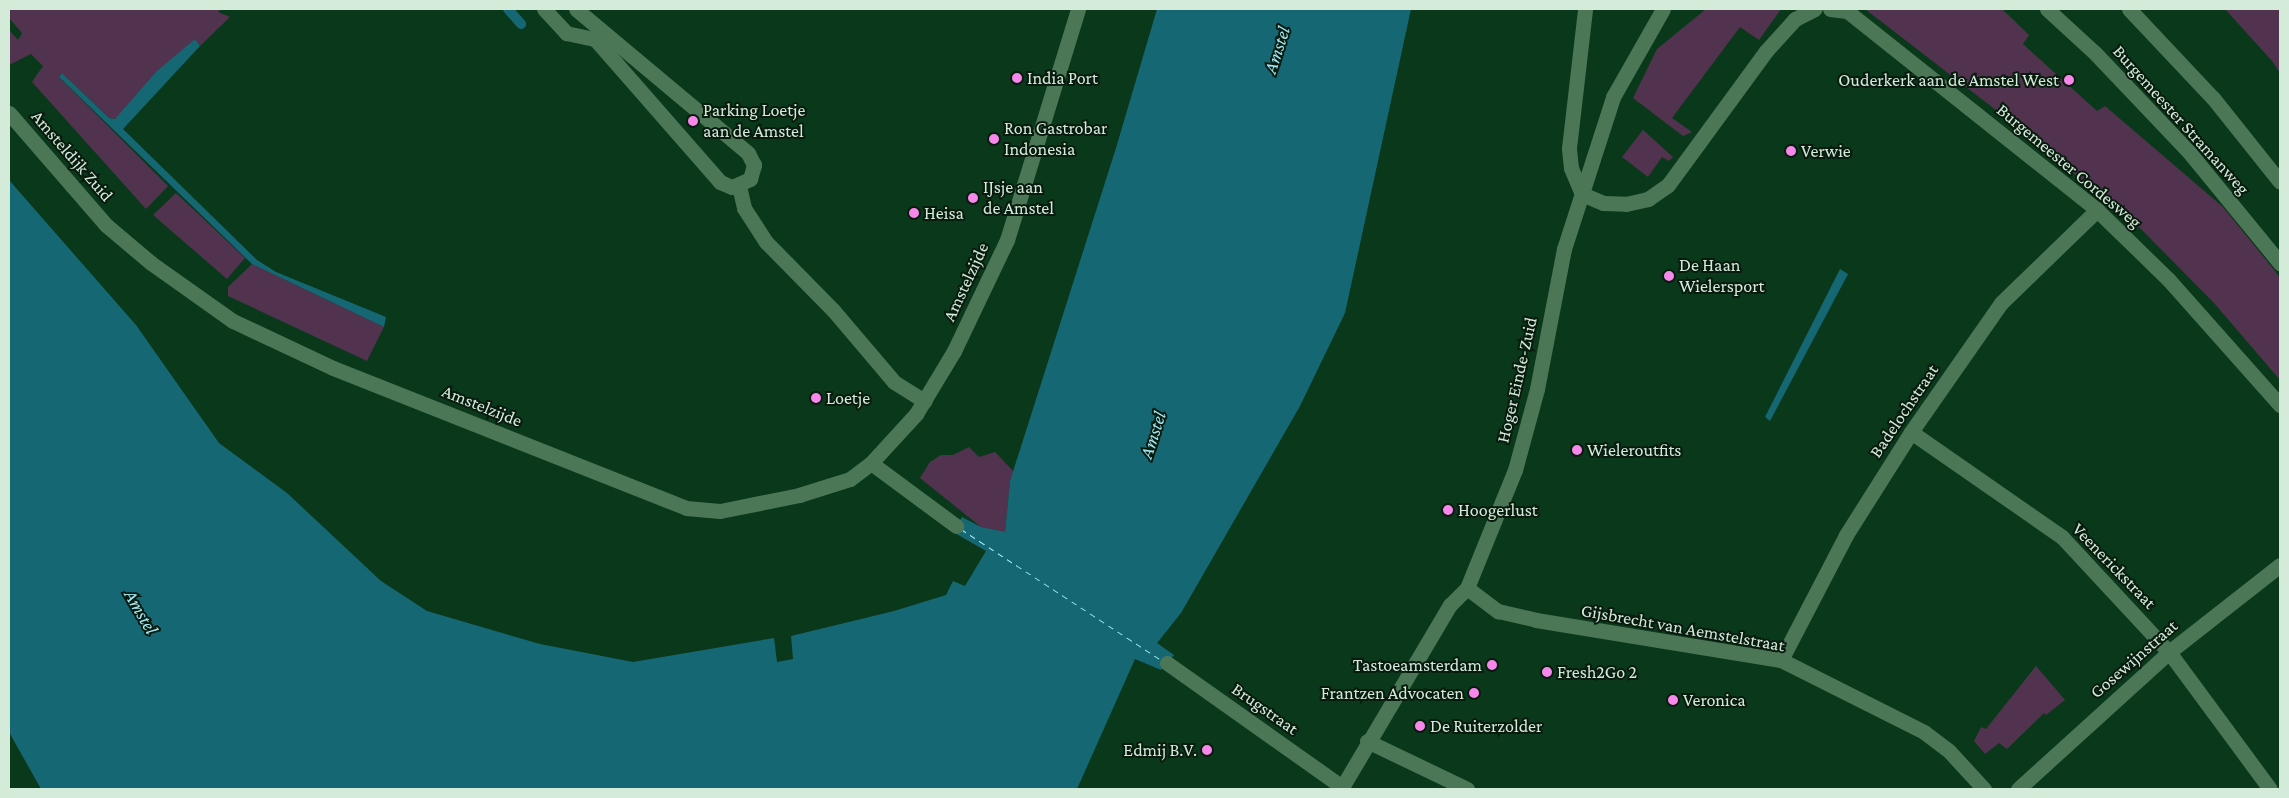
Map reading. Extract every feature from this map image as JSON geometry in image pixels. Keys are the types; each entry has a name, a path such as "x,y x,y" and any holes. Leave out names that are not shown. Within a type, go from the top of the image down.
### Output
{"street":[{"path":"544,9 566,33 595,39 720,182 732,187 740,186 750,178 754,165 748,153 576,9"},
{"name":"Amstelzijde","path":"106,224 151,263 233,322 333,368 686,508 720,511 799,495 850,479 872,463 924,401 954,351 1007,240 1078,9"},
{"path":"1585,9 1569,148 1571,168 1582,194 1603,203 1626,204 1648,199 1668,185 1766,51 1795,19 1815,9"},
{"name":"Hoger Einde-Zuid","path":"1341,788 1450,605 1467,588 1515,470 1537,389 1564,250 1613,97 1663,9"},
{"name":"Burgemeester Cordesweg","path":"1830,9 1847,11 2097,210 2168,280 2280,405"},
{"name":"Burgemeester Stramanweg","path":"2047,9 2095,53 2188,152 2280,263"},
{"name":"Burgemeester Stramanweg","path":"2129,9 2213,98 2280,182"},
{"name":"Amsteldijk Zuid","path":"9,113 106,224"},
{"path":"740,186 744,208 766,242 834,310 894,382 924,401"},
{"name":"Badelochstraat","path":"1781,660 1846,535 1911,432 2001,303 2097,210"},
{"name":"Veenerickstraat","path":"1911,432 2062,537 2169,652 2270,789"},
{"path":"872,463 956,526"},
{"name":"Gosewijnstraat","path":"2018,789 2169,652 2280,565"},
{"name":"Gijsbrecht van Aemstelstraat","path":"1467,588 1498,610 1536,620 1781,660 1924,732 1949,750 1984,789"},
{"name":"Brugstraat","path":"1167,663 1341,788"},
{"path":"1367,742 1467,789"}],"shaded area":[{"path":"9,9 221,9 218,12 230,17 200,46 195,39 115,119 109,118 62,73 59,77 168,186 146,209 32,82 43,66 31,54 9,65 9,30 18,40 22,33 9,18"},
{"path":"1706,9 1781,9 1759,40 1740,27 1672,118 1692,132 1683,136 1633,98 1657,49"},
{"path":"1865,9 2002,9 2029,35 2023,44 2097,111 2105,106 2223,207 2275,271 2280,278 2280,380 2214,303 2141,229 2014,124"},
{"path":"2225,9 2280,9 2280,73 2272,61"},
{"path":"1643,130 1673,157 1669,161 1662,157 1648,177 1622,157"},
{"path":"176,193 245,258 227,279 153,215"},
{"path":"252,264 384,327 367,361 228,296 228,287"},
{"path":"969,447 979,457 995,452 1014,472 1010,481 1005,533 981,527 920,478 930,462 941,455 953,455"},
{"path":"2036,666 2065,700 2046,715 2044,713 2007,749 1999,743 1985,754 1974,741 1981,727 1986,729"}],"water":[{"name":"Amstel","path":"1157,9 1411,9 1345,313 1300,406 1181,613 1157,643 1174,655 1161,670 1135,659 1077,789 41,789 9,732 9,180 136,325 219,443 287,493 381,581 427,611 540,644 633,662 774,638 777,662 793,659 791,636 894,611 946,595 953,581 965,586 986,551 953,532 962,517 981,527 1005,532 1010,481 1116,148"},
{"path":"195,39 200,46 123,129 257,260 276,272 386,317 384,327 252,264 59,77 62,73 109,118 115,119 156,72"},
{"path":"1840,269 1848,274 1770,421 1765,417"}],"waterway":[{"path":"508,9 521,24"}],"ferry route":[{"path":"961,529 1161,660"}],"place":[{"name":"India Port","path":"1017,78"},
{"name":"Ouderkerk aan de Amstel West","path":"2069,80"},
{"name":"Parking Loetje aan de Amstel","path":"693,121"},
{"name":"Ron Gastrobar Indonesia","path":"994,139"},
{"name":"Verwie","path":"1791,151"},
{"name":"IJsje aan de Amstel","path":"973,198"},
{"name":"Heisa","path":"914,213"},
{"name":"De Haan Wielersport","path":"1669,276"},
{"name":"Loetje","path":"816,398"},
{"name":"Wieleroutfits","path":"1577,450"},
{"name":"Hoogerlust","path":"1448,510"},
{"name":"Tastoeamsterdam","path":"1492,665"},
{"name":"Fresh2Go 2","path":"1547,672"},
{"name":"Frantzen Advocaten","path":"1474,693"},
{"name":"Veronica","path":"1673,700"},
{"name":"De Ruiterzolder","path":"1420,726"},
{"name":"Edmij B.V.","path":"1207,750"}]}
